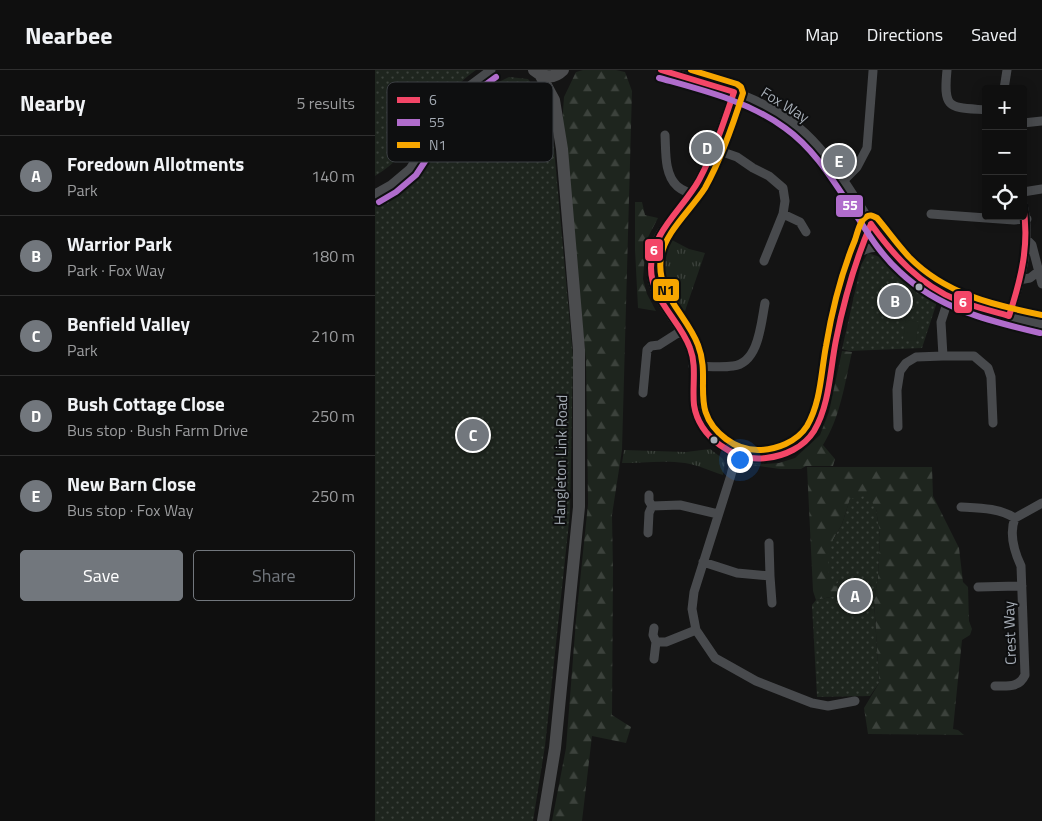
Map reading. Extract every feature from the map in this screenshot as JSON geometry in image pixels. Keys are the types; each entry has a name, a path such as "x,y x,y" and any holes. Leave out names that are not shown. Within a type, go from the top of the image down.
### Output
{"highway":[{"path":"535,72 553,76 561,72"},
{"name":"Hangleton Link Road","path":"543,821 555,748 579,507 579,350 562,149 554,100 561,72"}],"street":[{"path":"475,82 491,70"},
{"name":"Fox Way","path":"661,70 678,72 734,92 773,110 796,125 826,155 871,224 896,257 927,285 949,297 971,305 1042,324"},
{"path":"947,70 945,95 948,101 954,106 965,109 982,110"},
{"path":"1005,85 1007,70"},
{"path":"844,180 857,167 867,148 873,71"},
{"path":"734,92 714,149 691,194 660,232 653,249 651,270 654,287 691,350 696,412 715,441 724,448 736,455 749,458 763,459 776,457 792,451 804,443 814,430 820,418 853,267 871,224"},
{"path":"1027,122 1042,120"},
{"path":"665,135 667,164 671,178 677,186 691,194"},
{"path":"714,149 737,157 769,176 783,188 785,201 783,214 764,260"},
{"path":"375,194 391,185 409,169 414,162"},
{"path":"1027,191 1042,189"},
{"path":"783,214 801,222 806,232"},
{"path":"931,214 982,218"},
{"path":"1009,316 1027,240 1027,220"},
{"path":"1027,240 1032,245 1042,284"},
{"path":"859,253 869,247 876,247 883,248 896,257"},
{"path":"1019,280 1030,278 1039,271"},
{"path":"943,356 941,322 949,297"},
{"path":"693,366 733,366 743,363 755,347 765,303"},
{"path":"643,393 647,350 651,346 659,346 681,331"},
{"path":"899,427 897,390 900,370 906,363 916,357 974,356 988,368 991,377 993,423"},
{"path":"736,455 694,592 692,609 696,630 715,658 756,681 812,703 828,706 855,701"},
{"path":"649,494 649,501 652,506"},
{"path":"961,507 998,510 1007,512 1015,518 1042,503"},
{"path":"652,506 680,505 718,514"},
{"path":"647,533 649,513 652,506"},
{"name":"Crest Way","path":"995,686 1017,685 1023,681 1025,675 1021,566 1013,550 1015,518"},
{"path":"769,543 772,603"},
{"path":"703,562 737,573 770,576"},
{"name":"Crest Way","path":"978,587 1021,586"},
{"path":"654,628 653,635 656,642 654,659"},
{"path":"656,642 666,642 696,630"}],"green space":[{"path":"375,70 476,70 462,82 387,82 387,162 393,162 375,176"},
{"path":"583,70 616,70 625,72 632,91 622,450 612,515 612,715 631,727 626,743 592,736 582,821 552,821 566,748 576,620 588,504 586,360 562,125 564,97 576,72"},
{"path":"509,77 528,79 530,82 499,82"},
{"path":"553,144 573,357 570,513 545,746 533,821 375,821 375,199 401,182 417,162 553,162"},
{"path":"635,202 642,202 645,215 658,218 646,241 643,279 647,294 656,311 638,308"},
{"path":"670,239 689,249 705,253 685,311 679,307 672,297 662,275 661,262"},
{"path":"868,253 883,258 906,280 937,302 922,348 849,351 842,349 861,265"},
{"path":"906,320 919,322 916,341 903,340"},
{"path":"842,351 852,352 838,412 823,445 835,459 833,466 806,466 801,469 780,469 752,465 779,463 795,458 820,435 829,412"},
{"path":"710,449 722,458 725,463 723,475 677,462 622,463 624,450 686,452"},
{"path":"807,467 932,467 933,496 959,548 963,582 968,587 969,621 972,629 970,635 962,640 953,729 958,730 964,735 868,734 864,708 879,683 874,600 878,577 880,537 876,509 850,499 842,524 833,540 836,586 841,577 848,584 840,595 816,600 813,591"},
{"path":"868,495 876,509 880,537 878,577 874,600 879,683 870,696 817,697 812,605 816,600 840,595 848,584 841,578 835,587 829,575 828,556 833,540 842,524 850,499"}],"transit line":[{"name":"6","path":"661,70 734,92"},
{"name":"N1","path":"691,70 737,84 741,87 743,93 726,142 711,177 705,188 679,221 663,248 660,270 667,293 698,345 702,358 704,406 708,417 714,428 726,439 737,446 750,449 758,450 779,447 798,437 807,426 818,397 828,333 841,279 859,227 867,216 877,218 909,257 938,280 954,289 988,302 1042,315"},
{"name":"55","path":"489,82 496,77"},
{"name":"55","path":"659,78 740,103 756,110 785,128 816,157 871,238 893,266 915,285 965,312 1002,324 1040,333"},
{"name":"6","path":"734,92 718,137 699,180 669,221 656,243 652,255 651,268 656,290 690,348 694,369 694,405 697,417 711,437 720,445 742,456 766,458 793,450 810,437 823,409 846,295 871,224"},
{"name":"55","path":"379,202 396,192 416,175 425,162"},
{"name":"6","path":"1009,316 1023,261 1025,220"},
{"name":"6","path":"871,224 899,258 931,286 963,302 1009,316"}],"place":[{"name":"Bush Cottage Close","path":"707,148"},
{"name":"New Barn Close","path":"839,161"},
{"name":"Warrior Park","path":"895,301"},
{"name":"Benfield Valley","path":"473,435"},
{"name":"Foredown Allotments","path":"855,596"}]}
